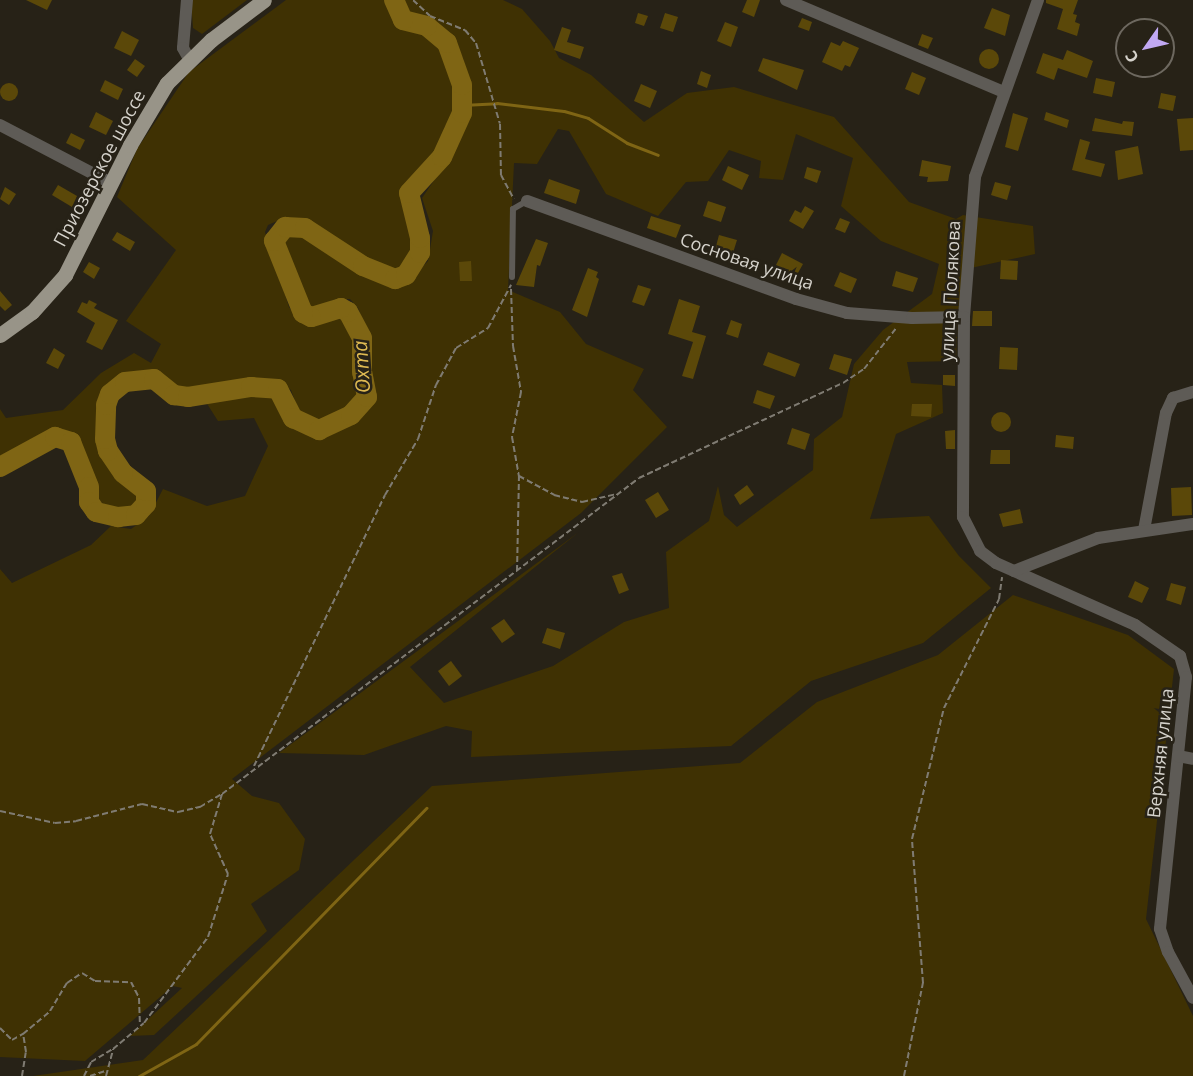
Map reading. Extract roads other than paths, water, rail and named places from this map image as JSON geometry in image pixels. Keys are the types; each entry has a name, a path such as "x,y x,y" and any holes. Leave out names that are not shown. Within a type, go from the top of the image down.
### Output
{"main road":[{"name":"Приозерское шоссе","path":"0,335 32,312 59,282 161,92 189,59 264,0"}],"street":[{"path":"186,0 183,48 189,59"},
{"path":"786,0 1004,92"},
{"name":"улица Полякова","path":"1014,571 996,563 980,551 963,517 964,316 975,177 1038,0"},
{"path":"0,125 111,183"},
{"name":"Сосновая улица","path":"522,202 796,299 847,313 905,317 964,316"},
{"path":"1144,530 1166,412 1173,398 1193,392"},
{"path":"1014,571 1098,538 1193,524"},
{"name":"Верхняя улица","path":"1014,571 1135,625 1180,656 1186,677 1160,929 1168,952 1193,998"},
{"path":"1178,756 1193,759"}],"lane":[{"path":"512,277 513,209 522,202"}],"waterway":[{"name":"Охта","path":"0,467 55,437 71,442 89,487 89,502 96,512 118,517 136,515 146,504 146,491 123,473 108,451 105,439 106,405 110,394 125,382 154,379 174,395 188,397 251,387 278,389 293,418 319,430 351,415 367,397 362,372 362,338 348,312 341,308 311,317 303,313 274,241 285,227 305,228 363,266 395,279 406,275 420,253 420,238 409,193 442,157 462,113 462,85 447,43 427,26 403,20 394,0"},
{"path":"462,105 497,103 564,111 588,118 627,143 658,155"},
{"path":"139,1076 196,1044 426,808"}]}
